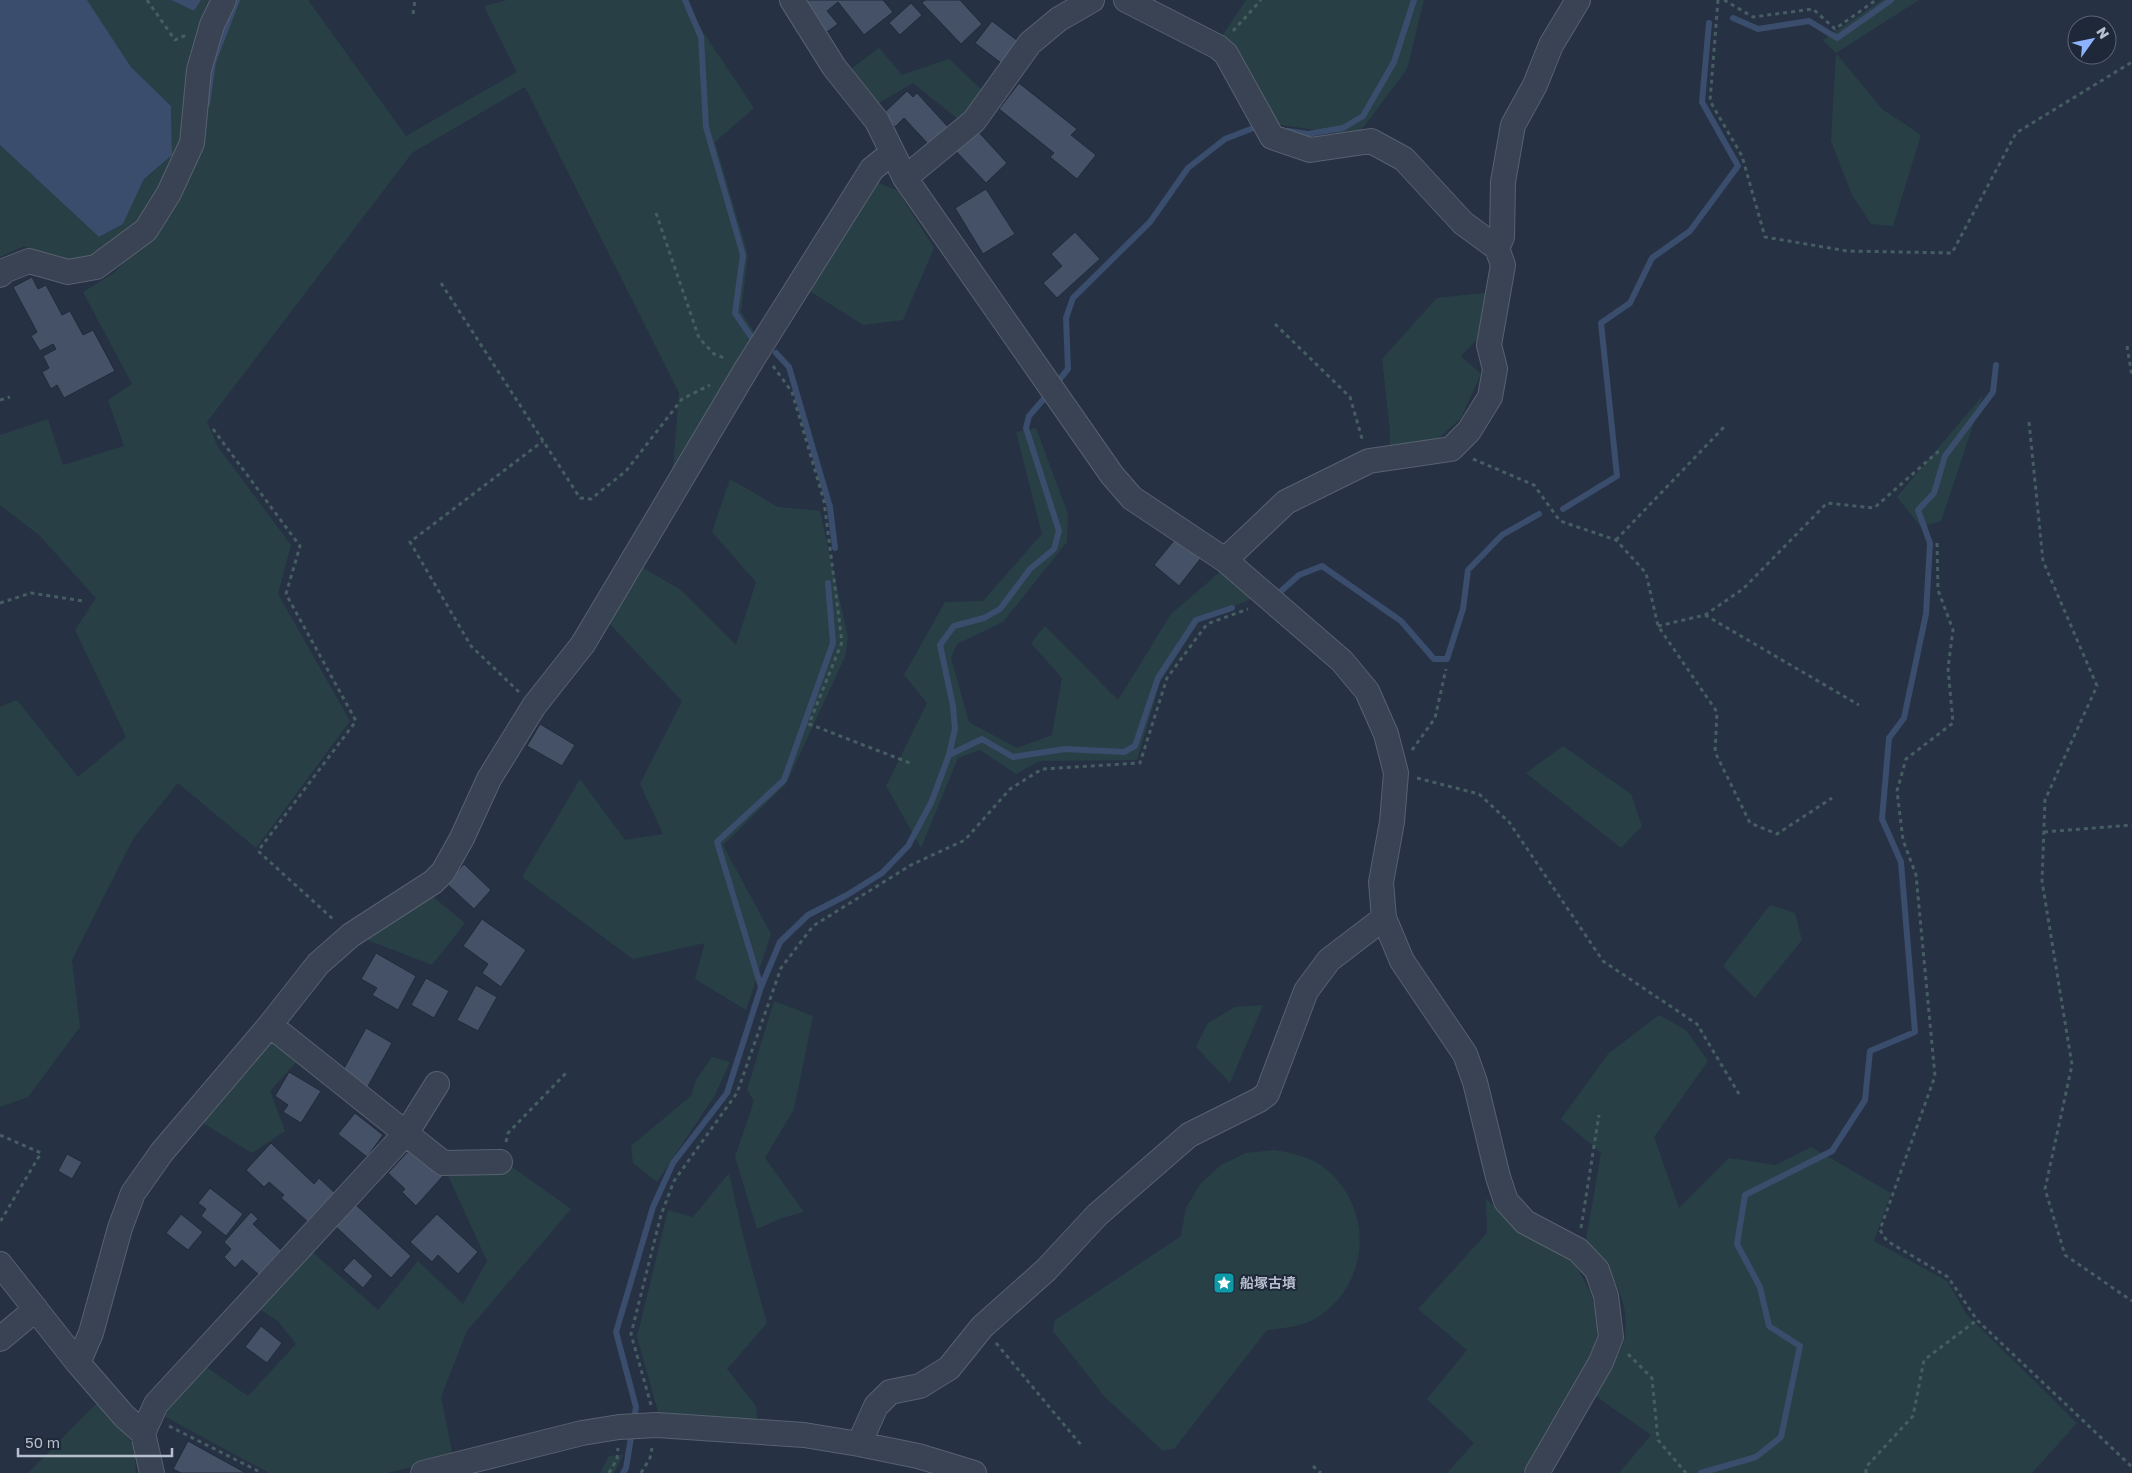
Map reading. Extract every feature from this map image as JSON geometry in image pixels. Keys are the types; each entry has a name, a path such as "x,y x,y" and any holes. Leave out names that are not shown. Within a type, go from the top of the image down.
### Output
{"street":[{"path":"0,275 6,270 29,261 68,272 96,267 146,230 169,193 192,143 199,70 212,26 224,0"},
{"path":"792,0 834,67 877,121 905,178 1112,475 1132,498 1225,560 1342,661 1367,691 1386,734 1396,773 1392,822 1380,882 1384,918 1402,960 1465,1054 1475,1082 1498,1177 1506,1201 1525,1222 1578,1250 1597,1270 1606,1296 1611,1337 1601,1362 1537,1473"},
{"path":"905,178 974,121 1030,43 1059,19 1092,0"},
{"path":"1126,0 1218,47 1226,54 1267,128 1310,150 1371,141 1404,159 1464,223 1497,248 1503,265 1489,345 1495,369 1490,397 1469,431 1451,449 1369,461 1286,502 1225,560"},
{"path":"1497,248 1502,237 1503,182 1513,125 1535,84 1550,45 1578,0"},
{"path":"78,1363 91,1333 120,1228 133,1193 162,1152 270,1025 318,964 351,935 433,882 443,872 462,838 490,779 534,706 584,644 754,359 872,169 892,153"},
{"path":"859,1444 876,1406 890,1392 920,1386 949,1368 982,1327 1046,1270 1097,1215 1189,1135 1259,1100 1267,1094 1306,991 1329,960 1384,918"},
{"path":"270,1025 407,1132 443,1163 500,1162"},
{"path":"143,1433 156,1404 407,1132 438,1084"},
{"path":"0,1264 78,1363 124,1416 143,1433 152,1473"},
{"path":"0,1339 36,1309"},
{"path":"424,1473 582,1434 618,1427 657,1426 795,1434 918,1456 974,1473"}],"path":[{"path":"147,0 175,40 212,26"},
{"path":"413,14 416,0"},
{"path":"1218,47 1261,0"},
{"path":"1718,0 1710,101 1742,156 1765,237 1847,251 1952,253 2016,133 2132,62"},
{"path":"1724,0 1753,17 1813,9 1836,29 1876,0"},
{"path":"656,213 699,338 714,354 754,359 792,392 824,501 842,642 809,724 910,763"},
{"path":"441,283 580,498 590,499 626,471 682,399 715,383"},
{"path":"1275,324 1350,397 1369,461"},
{"path":"2127,346 2132,376"},
{"path":"0,400 10,397"},
{"path":"2029,422 2043,561 2097,686 2046,800 2042,881 2072,1065 2045,1189 2065,1255 2132,1302"},
{"path":"1616,540 1724,427"},
{"path":"213,429 300,546 286,594 356,721 258,852 351,935"},
{"path":"534,706 471,646 410,542 543,441"},
{"path":"1451,449 1534,486 1560,521 1616,540 1646,573 1658,626 1718,712 1715,752 1750,824 1777,834 1832,798"},
{"path":"1658,626 1704,615 1743,589 1827,503 1874,508 1941,449"},
{"path":"1937,543 1938,590 1953,630 1948,668 1953,723 1906,759 1896,792 1903,840 1916,875 1935,1076 1880,1230 1887,1241 1948,1277 1977,1320 2132,1467"},
{"path":"0,603 30,593 83,601"},
{"path":"641,1473 650,1458 657,1426 630,1334 661,1215 674,1181 737,1093 781,968 813,926 911,865 965,840 1010,789 1042,769 1140,763 1166,678 1207,624 1246,610 1267,596"},
{"path":"1704,615 1858,705"},
{"path":"1446,670 1435,718 1396,773 1479,794 1509,822 1603,961 1697,1024 1739,1094"},
{"path":"2044,832 2132,825"},
{"path":"500,1162 508,1133 567,1072"},
{"path":"1578,1250 1598,1115"},
{"path":"0,1135 41,1153 0,1222"},
{"path":"1866,1473 1866,1467 1913,1416 1924,1360 1977,1320"},
{"path":"982,1327 1081,1445"},
{"path":"1611,1337 1652,1378 1658,1440 1686,1472"},
{"path":"143,1433 158,1420 262,1473"},
{"path":"1314,1466 1321,1473"}],"green space":[{"path":"87,0 171,0 194,11 201,0 308,0 406,136 517,72 484,6 507,0 689,0 699,26 754,108 715,142 748,255 741,312 757,336 672,482 679,393 525,87 412,153 207,422 218,447 291,545 278,594 350,721 256,848 178,783 133,839 72,960 80,1027 28,1097 0,1107 0,707 17,700 78,777 126,737 75,630 96,598 39,535 0,505 0,435 48,419 63,465 124,446 108,400 132,384 83,292 114,273 144,240 71,267 24,246 0,257 0,145 99,237 123,224 144,179 172,155 171,106 131,67"},
{"path":"1246,0 1424,0 1407,69 1357,136 1274,124 1220,39"},
{"path":"1882,0 1919,0 1836,53 1823,40"},
{"path":"879,48 902,75 949,59 983,91 959,120 913,83 875,105 847,72"},
{"path":"1836,53 1882,109 1921,135 1893,226 1871,224 1852,195 1831,141"},
{"path":"877,182 898,191 934,248 903,320 863,325 808,290"},
{"path":"1492,292 1486,330 1461,356 1481,374 1461,418 1432,444 1390,449 1390,431 1382,359 1437,298"},
{"path":"1983,395 1941,521 1921,527 1897,497"},
{"path":"1036,428 1068,514 1067,542 1003,622 957,644 951,658 969,722 1017,748 1052,735 1062,678 1031,643 1045,626 1118,700 1171,614 1220,572 1253,598 1199,622 1160,682 1137,760 1039,761 1016,774 980,750 958,758 921,848 886,786 927,703 904,675 945,602 983,601 1042,534 1016,432"},
{"path":"730,479 778,507 820,511 848,637 845,657 786,784 723,845 771,934 746,1010 695,979 705,943 633,959 522,877 580,779 625,840 663,834 640,784 682,701 607,621 640,566 681,590 736,645 756,582 712,532"},
{"path":"1563,746 1631,794 1642,826 1621,848 1526,773"},
{"path":"426,891 465,923 432,965 360,937"},
{"path":"1770,905 1795,913 1802,940 1755,998 1723,966"},
{"path":"774,1001 813,1016 794,1109 765,1158 804,1212 782,1218 757,1229 735,1157 754,1101 747,1090"},
{"path":"1263,1005 1230,1083 1196,1047 1208,1023 1235,1007"},
{"path":"1659,1015 1686,1030 1708,1061 1654,1137 1679,1208 1729,1158 1776,1165 1811,1147 1891,1193 1874,1241 1947,1281 1967,1315 2077,1423 2032,1473 1619,1473 1651,1435 1593,1394 1615,1360 1624,1341 1625,1312 1617,1286 1586,1240 1601,1153 1561,1119 1608,1054"},
{"path":"273,1033 301,1057 270,1091 285,1131 252,1153 198,1120"},
{"path":"712,1057 730,1062 715,1095 657,1182 633,1163 631,1146 691,1096 696,1080"},
{"path":"1274,1150 1295,1154 1315,1162 1327,1170 1342,1186 1352,1204 1358,1224 1360,1244 1357,1264 1349,1283 1337,1300 1321,1315 1302,1324 1267,1330 1174,1449 1162,1450 1104,1396 1053,1331 1055,1320 1181,1236 1186,1208 1200,1184 1221,1165 1246,1153"},
{"path":"508,1164 571,1209 467,1331 441,1397 453,1456 388,1473 269,1473 162,1415 203,1365 248,1396 296,1344 278,1321 258,1308 309,1249 378,1310 418,1261 463,1304 487,1261 445,1169"},
{"path":"729,1173 743,1236 767,1323 727,1369 756,1406 757,1421 659,1415 637,1337 668,1210 693,1217"},
{"path":"1486,1198 1516,1229 1572,1259 1590,1291 1599,1323 1590,1367 1522,1473 1447,1473 1474,1443 1427,1399 1467,1350 1418,1309 1487,1233"},
{"path":"100,1400 134,1446 136,1473 28,1473"},
{"path":"623,1455 614,1473 600,1473 609,1456"}],"water":[{"path":"0,0 87,0 131,67 171,106 172,155 144,179 123,224 99,237 0,145"},
{"path":"171,0 201,0 194,11"}],"building":[{"path":"807,0 883,0 893,12 864,35 838,2 827,11 838,24 827,32 804,3"},
{"path":"925,0 960,0 982,24 961,44 922,3"},
{"path":"911,3 922,15 900,35 889,23"},
{"path":"992,21 1018,41 1001,63 975,43"},
{"path":"1019,83 1077,129 1071,135 1096,155 1077,179 1050,157 1054,153 999,109"},
{"path":"907,91 913,97 917,93 948,127 929,145 904,118 895,127 883,114"},
{"path":"974,127 1007,163 986,183 952,147"},
{"path":"986,189 1015,234 983,254 955,208"},
{"path":"1075,232 1100,259 1057,298 1043,283 1062,266 1051,254"},
{"path":"32,277 38,289 46,285 62,315 70,311 83,335 93,330 115,371 64,398 57,385 51,389 42,372 49,368 43,356 56,349 53,344 40,351 31,336 37,332 13,287"},
{"path":"1176,538 1201,558 1179,586 1154,565"},
{"path":"540,724 575,745 562,766 527,746"},
{"path":"464,864 491,890 474,909 446,883"},
{"path":"482,919 526,950 501,987 482,973 488,964 463,946"},
{"path":"376,953 416,976 398,1010 372,995 377,988 361,979"},
{"path":"426,978 449,991 434,1018 411,1005"},
{"path":"476,985 497,997 478,1031 457,1020"},
{"path":"366,1028 392,1043 367,1088 341,1074"},
{"path":"289,1072 321,1091 301,1123 283,1112 288,1105 275,1096"},
{"path":"355,1113 383,1135 367,1157 338,1134"},
{"path":"271,1143 314,1184 319,1178 335,1193 308,1222 281,1198 284,1195 269,1182 264,1187 246,1170"},
{"path":"412,1147 443,1176 416,1206 402,1192 405,1189 388,1173"},
{"path":"67,1154 82,1162 72,1179 58,1171"},
{"path":"210,1188 243,1214 226,1236 201,1216 206,1209 198,1203"},
{"path":"355,1204 411,1256 391,1278 335,1226"},
{"path":"251,1212 258,1219 253,1224 281,1250 259,1275 242,1260 235,1268 224,1257 231,1249 224,1242"},
{"path":"181,1214 203,1232 188,1250 166,1233"},
{"path":"437,1214 478,1252 458,1274 438,1255 432,1262 410,1242"},
{"path":"354,1258 373,1276 363,1288 343,1270"},
{"path":"261,1326 282,1343 267,1363 245,1347"},
{"path":"188,1441 246,1473 181,1473 173,1469"}],"waterway":[{"path":"207,104 213,62 237,0"},
{"path":"685,0 701,37 706,127 743,255 735,313 752,338"},
{"path":"1288,131 1308,134 1343,128 1363,116 1394,62 1414,0"},
{"path":"1733,18 1758,29 1809,21 1837,38 1891,0"},
{"path":"1563,509 1617,476 1601,323 1630,303 1652,258 1690,231 1738,166 1702,102 1709,23"},
{"path":"1055,385 1068,369 1066,318 1073,298 1150,222 1188,168 1225,139 1256,127 1261,127"},
{"path":"776,353 789,367 830,507 835,548"},
{"path":"1701,1473 1756,1457 1781,1437 1800,1346 1769,1326 1760,1287 1737,1244 1745,1195 1832,1151 1865,1100 1870,1051 1915,1032 1901,862 1882,819 1889,738 1904,718 1926,614 1930,543 1918,510 1934,493 1945,456 1993,392 1996,365"},
{"path":"623,1473 626,1468 636,1407 616,1332 653,1207 673,1163 727,1093 761,987 780,942 808,915 847,895 882,873 908,846 931,803 949,755 955,729 953,706 940,645 954,626 984,618 1000,609 1030,569 1054,549 1059,531 1026,428 1029,416 1049,393"},
{"path":"1280,592 1299,575 1322,566 1401,621 1434,659 1447,659 1463,609 1468,570 1502,535 1539,514"},
{"path":"761,987 717,842 784,780 833,643 828,583"},
{"path":"949,755 982,739 1013,757 1065,749 1124,752 1135,746 1158,678 1196,620 1232,608"}],"place":[{"name":"船塚古墳","path":"1224,1283"}]}
